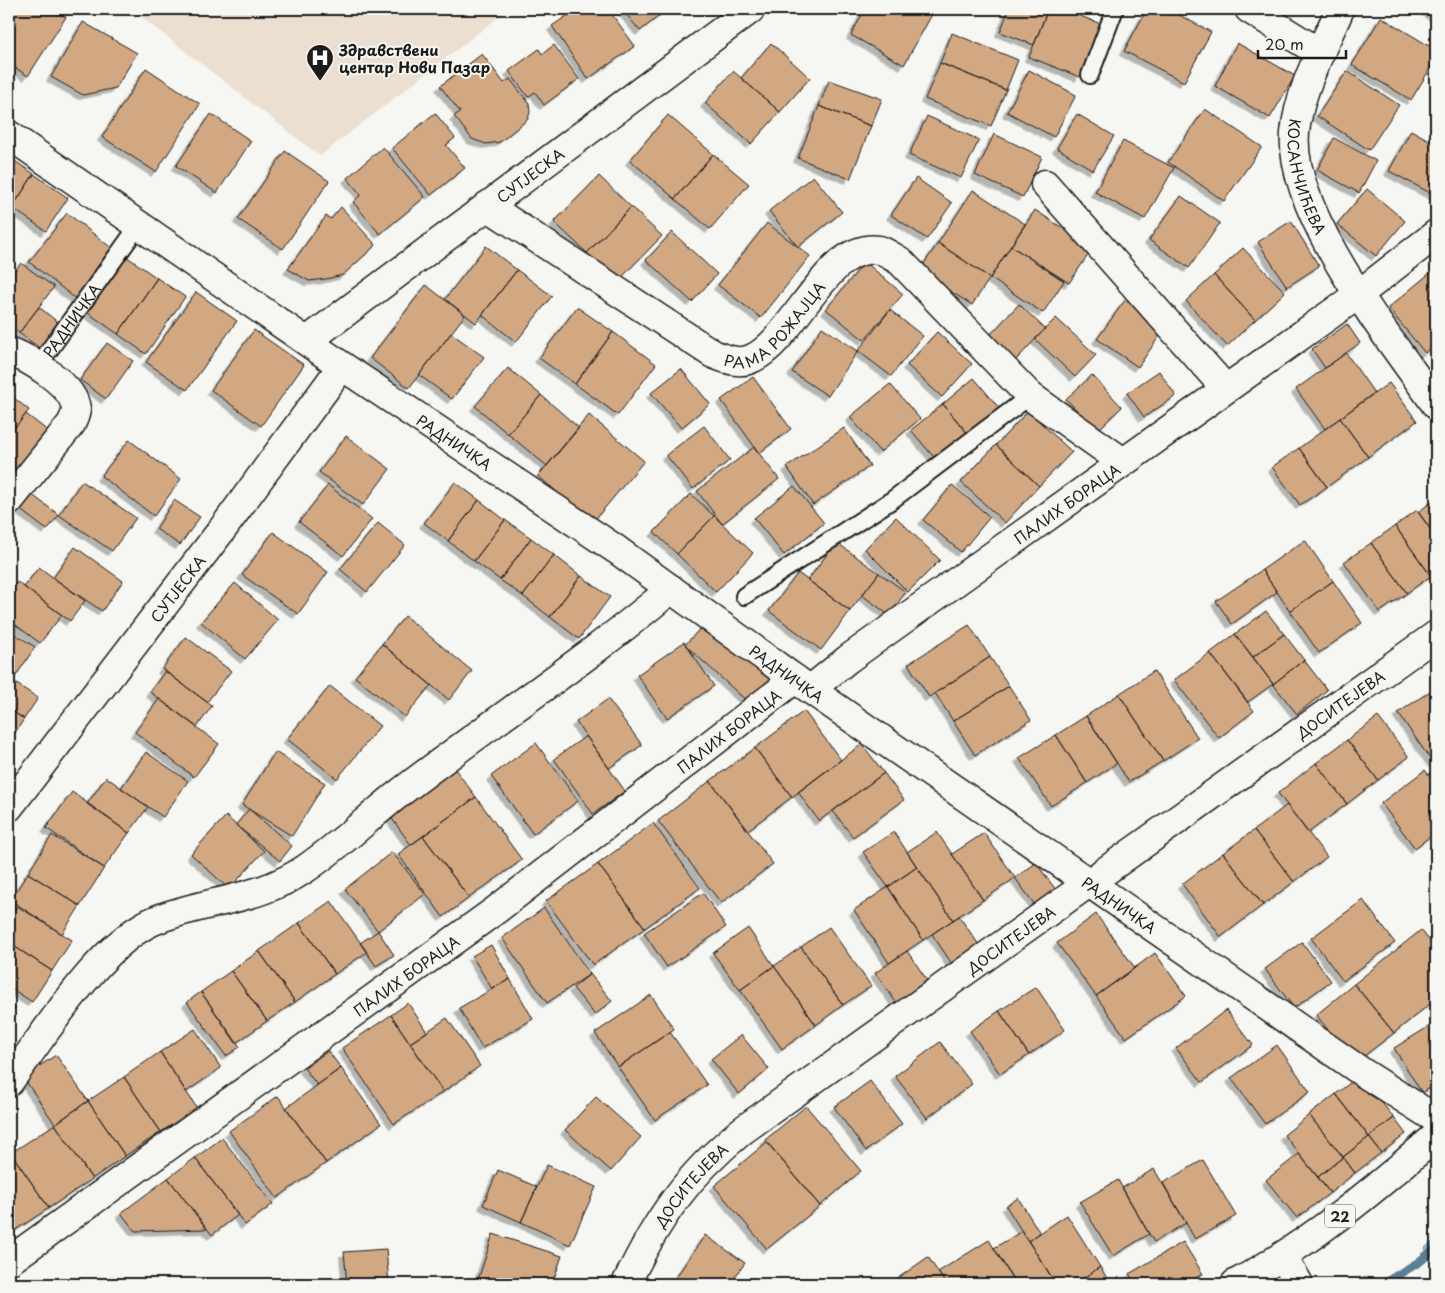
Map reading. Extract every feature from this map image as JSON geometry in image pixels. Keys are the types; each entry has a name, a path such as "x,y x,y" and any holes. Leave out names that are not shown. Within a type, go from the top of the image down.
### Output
{"street":[{"name":"СУТЈЕСКА","path":"306,341 751,9"},
{"path":"1249,9 1320,53"},
{"name":"КОСАНЧИЋЕВА","path":"1340,9 1320,53 1298,112 1295,132 1296,161 1300,177 1320,227 1359,294"},
{"name":"РАДНИЧКА","path":"9,135 342,366 617,550 803,684 1089,883 1362,1072 1436,1119"},
{"path":"1045,184 1225,388"},
{"name":"РАМА РОЖАЈЦА","path":"487,206 713,354 732,361 752,359 769,347 839,264 857,252 879,250 900,261 1030,396 1122,462"},
{"name":"ПАЛИХ БОРАЦА","path":"9,1261 496,910 803,684 848,659 1015,542 1122,462 1359,294 1436,234"},
{"path":"1359,294 1434,401"},
{"name":"РАДНИЧКА","path":"9,351 56,378 73,399 76,411 71,424 9,501"},
{"name":"СУТЈЕСКА","path":"9,807 224,527 342,366"},
{"path":"9,1082 92,971 126,937 157,919 258,893 305,869 400,792 600,646 671,589"},
{"name":"ДОСИТЕЈЕВА","path":"626,1284 650,1235 679,1191 719,1149 1436,634"},
{"name":"22","path":"1235,1284 1283,1256 1351,1208 1436,1136"},
{"path":"1283,1256 1299,1284"}],"lane":[{"path":"1090,75 1115,9"},
{"name":"РАДНИЧКА","path":"37,367 138,225"},
{"path":"744,596 892,500 1030,396"}],"shaded area":[{"name":"Здравствени центар Нови Пазар","path":"131,9 509,9 320,156"}],"water":[{"path":"1436,1239 1436,1269 1425,1248"}],"building":[{"path":"9,9 53,9 66,17 28,76 9,64"},
{"path":"577,9 608,9 635,46 588,79 552,26"},
{"path":"622,9 668,9 640,31"},
{"path":"865,9 935,9 904,65 851,35"},
{"path":"1009,9 1048,9 1034,45 1000,32"},
{"path":"1048,9 1062,9 1101,24 1080,77 1029,57"},
{"path":"1147,9 1168,9 1211,32 1184,82 1124,51"},
{"path":"1424,9 1436,9 1436,13 1434,16"},
{"path":"1381,17 1436,50 1436,59 1411,100 1352,65"},
{"path":"83,22 137,53 116,88 83,95 51,77"},
{"path":"952,33 1018,60 1006,90 940,63"},
{"path":"771,43 810,78 780,112 741,78"},
{"path":"1237,43 1295,76 1270,118 1215,86"},
{"path":"554,45 579,79 544,105 535,92 528,97 509,71 539,49 542,54"},
{"path":"482,54 504,83 510,79 529,103 530,112 528,119 500,142 486,144 472,139 454,116 460,112 440,86"},
{"path":"940,63 1006,90 991,126 925,99"},
{"path":"146,68 200,104 156,172 102,137"},
{"path":"1029,70 1076,95 1054,137 1007,112"},
{"path":"733,71 780,112 751,144 705,103"},
{"path":"1347,71 1399,105 1369,150 1317,116"},
{"path":"829,80 882,99 871,126 819,106"},
{"path":"819,106 871,126 850,179 798,158"},
{"path":"1205,109 1262,147 1224,201 1168,162"},
{"path":"435,113 455,138 446,145 465,168 431,195 392,148"},
{"path":"211,114 251,141 217,193 176,166"},
{"path":"1077,114 1114,136 1093,170 1057,148"},
{"path":"668,115 713,154 675,199 630,160"},
{"path":"927,116 979,140 961,178 909,155"},
{"path":"1411,130 1436,144 1436,196 1389,171"},
{"path":"994,134 1042,157 1023,197 975,175"},
{"path":"1334,138 1376,161 1359,193 1317,170"},
{"path":"1123,141 1174,168 1145,219 1095,192"},
{"path":"383,147 425,197 380,234 353,202 361,195 347,178"},
{"path":"285,151 329,181 283,249 238,219"},
{"path":"713,154 749,184 710,229 675,199"},
{"path":"9,157 34,174 9,212"},
{"path":"34,174 68,198 46,231 12,208"},
{"path":"599,176 631,207 587,253 554,222"},
{"path":"813,176 842,212 798,247 769,211"},
{"path":"916,178 952,203 927,239 891,215"},
{"path":"1367,189 1405,221 1376,256 1337,224"},
{"path":"973,190 1025,224 990,278 938,243"},
{"path":"1181,196 1220,223 1189,268 1149,240"},
{"path":"341,207 376,245 343,275 309,281 288,269 326,216 331,219"},
{"path":"631,207 662,236 617,282 587,253"},
{"path":"1035,210 1093,248 1069,283 1011,246"},
{"path":"67,213 114,250 76,299 29,262"},
{"path":"1291,221 1319,266 1287,287 1258,242"},
{"path":"767,223 810,256 761,318 718,285"},
{"path":"672,232 717,274 692,302 646,260"},
{"path":"938,243 990,278 972,305 919,271"},
{"path":"486,246 517,270 476,323 445,299"},
{"path":"1011,246 1064,281 1043,313 990,278"},
{"path":"1243,248 1285,292 1255,320 1214,275"},
{"path":"123,254 157,278 118,334 84,310"},
{"path":"865,262 903,294 864,340 826,309"},
{"path":"21,263 54,287 19,333 9,325 9,278"},
{"path":"1436,268 1436,344 1425,353 1388,308"},
{"path":"517,270 552,296 516,342 482,315"},
{"path":"1214,275 1255,320 1227,346 1186,301"},
{"path":"157,278 185,297 146,354 118,334"},
{"path":"426,285 465,315 409,388 370,358"},
{"path":"196,292 237,321 187,390 146,362"},
{"path":"1125,300 1165,328 1138,367 1097,339"},
{"path":"1019,304 1045,329 1015,361 989,336"},
{"path":"39,307 60,324 41,349 19,333"},
{"path":"577,307 613,332 575,384 539,358"},
{"path":"890,310 923,336 891,376 858,351"},
{"path":"1056,318 1096,355 1075,377 1035,339"},
{"path":"1347,324 1360,343 1325,368 1312,349"},
{"path":"822,327 858,351 828,396 792,372"},
{"path":"254,330 304,365 261,426 211,390"},
{"path":"613,332 656,364 618,415 575,384"},
{"path":"937,332 972,364 942,397 907,365"},
{"path":"451,333 484,357 452,399 419,375"},
{"path":"107,343 133,361 106,399 80,380"},
{"path":"1346,353 1374,393 1325,429 1296,389"},
{"path":"508,368 541,395 508,434 475,406"},
{"path":"681,369 710,404 681,428 651,393"},
{"path":"1159,371 1176,396 1144,417 1127,393"},
{"path":"1092,375 1122,407 1097,431 1066,399"},
{"path":"753,377 791,429 759,453 721,400"},
{"path":"974,378 1000,409 969,435 943,404"},
{"path":"1389,383 1417,421 1368,457 1340,418"},
{"path":"890,384 920,419 880,452 850,417"},
{"path":"9,394 29,410 9,435"},
{"path":"541,395 579,428 547,466 508,434"},
{"path":"943,404 969,435 937,461 911,430"},
{"path":"1028,411 1072,452 1039,486 996,445"},
{"path":"26,414 53,435 16,483 9,478 9,435"},
{"path":"589,415 644,461 593,522 538,476"},
{"path":"1340,418 1368,457 1327,487 1299,448"},
{"path":"704,426 730,460 693,489 666,455"},
{"path":"844,428 870,466 813,505 787,467"},
{"path":"346,436 390,469 363,505 319,472"},
{"path":"129,440 181,479 154,516 101,476"},
{"path":"996,445 1039,486 1005,523 961,482"},
{"path":"754,447 779,479 722,524 697,491"},
{"path":"1299,448 1327,487 1300,505 1272,467"},
{"path":"82,481 136,518 112,551 59,515"},
{"path":"455,482 479,500 448,541 424,523"},
{"path":"328,485 372,519 343,556 299,522"},
{"path":"952,485 990,517 961,552 923,520"},
{"path":"794,486 824,523 784,555 754,518"},
{"path":"31,494 59,515 47,530 19,509"},
{"path":"691,494 714,516 677,554 654,532"},
{"path":"1436,499 1436,537 1418,512"},
{"path":"174,500 200,517 180,545 156,529"},
{"path":"479,500 505,520 474,561 448,541"},
{"path":"1417,510 1436,537 1436,572 1431,576 1395,526"},
{"path":"714,516 753,553 716,592 677,554"},
{"path":"896,517 940,560 908,592 865,549"},
{"path":"505,520 531,538 500,580 474,561"},
{"path":"378,523 405,545 367,592 340,569"},
{"path":"1395,526 1431,576 1407,593 1371,543"},
{"path":"273,532 328,572 298,614 242,575"},
{"path":"531,538 554,555 523,596 500,580"},
{"path":"1305,540 1333,581 1290,611 1262,570"},
{"path":"836,542 879,573 850,611 808,580"},
{"path":"1371,543 1407,593 1380,612 1344,562"},
{"path":"75,547 123,581 102,611 53,578"},
{"path":"554,555 581,576 550,617 523,596"},
{"path":"39,567 85,601 70,621 24,587"},
{"path":"1262,570 1277,592 1232,624 1216,601"},
{"path":"798,573 850,611 821,650 769,611"},
{"path":"879,573 906,592 889,615 862,595"},
{"path":"581,576 610,597 579,639 550,617"},
{"path":"1333,581 1362,623 1319,653 1290,611"},
{"path":"17,582 62,615 40,643 9,620 9,593"},
{"path":"235,583 278,620 245,659 201,622"},
{"path":"1266,611 1284,634 1253,657 1235,634"},
{"path":"405,616 472,671 449,700 382,644"},
{"path":"709,619 775,679 751,705 685,645"},
{"path":"969,625 990,657 929,697 908,664"},
{"path":"9,630 35,647 12,682 9,679"},
{"path":"1235,634 1273,684 1248,702 1210,653"},
{"path":"1284,634 1304,660 1273,684 1253,657"},
{"path":"186,637 231,671 207,702 162,669"},
{"path":"684,642 714,686 667,718 637,675"},
{"path":"382,644 431,685 405,717 355,677"},
{"path":"1210,653 1254,711 1219,738 1174,680"},
{"path":"990,657 1009,686 953,721 935,693"},
{"path":"1304,660 1327,690 1297,714 1273,684"},
{"path":"165,671 212,706 197,727 150,692"},
{"path":"1154,671 1198,738 1163,761 1119,694"},
{"path":"9,679 38,698 24,719 9,709"},
{"path":"330,686 380,726 337,779 287,739"},
{"path":"1009,686 1031,720 975,755 953,721"},
{"path":"1436,687 1436,761 1433,763 1398,713"},
{"path":"1119,694 1163,761 1129,782 1086,716"},
{"path":"159,699 219,744 194,777 135,732"},
{"path":"608,699 642,745 609,768 576,722"},
{"path":"9,709 24,719 9,742"},
{"path":"804,711 841,760 792,797 755,748"},
{"path":"1086,716 1117,763 1087,783 1056,735"},
{"path":"1378,717 1409,757 1378,780 1347,740"},
{"path":"1056,735 1087,783 1051,806 1019,758"},
{"path":"586,736 625,791 593,814 554,759"},
{"path":"1347,740 1378,780 1347,804 1316,763"},
{"path":"536,743 578,801 533,834 491,776"},
{"path":"862,744 884,773 819,821 798,792"},
{"path":"755,748 792,797 748,830 710,781"},
{"path":"146,752 188,781 163,817 121,788"},
{"path":"275,752 325,783 292,836 242,805"},
{"path":"1316,763 1347,804 1308,833 1278,793"},
{"path":"455,769 476,797 411,845 390,816"},
{"path":"1425,770 1436,785 1436,832 1415,848 1381,803"},
{"path":"884,773 904,800 853,837 833,811"},
{"path":"106,777 148,807 129,833 87,804"},
{"path":"710,781 773,864 721,903 658,821"},
{"path":"72,792 129,833 104,868 46,828"},
{"path":"476,797 522,860 469,898 423,836"},
{"path":"1287,805 1327,857 1294,882 1254,830"},
{"path":"249,809 292,846 280,861 236,825"},
{"path":"226,816 264,851 229,889 191,854"},
{"path":"653,823 700,888 645,928 598,864"},
{"path":"1254,830 1294,882 1263,905 1223,853"},
{"path":"894,832 917,867 888,887 863,852"},
{"path":"937,832 983,900 953,920 907,852"},
{"path":"984,833 1015,878 983,900 952,854"},
{"path":"52,835 104,868 80,906 28,873"},
{"path":"423,836 469,898 443,917 398,854"},
{"path":"392,852 425,894 378,931 345,889"},
{"path":"1223,853 1263,905 1221,937 1182,884"},
{"path":"1036,863 1056,890 1035,905 1015,878"},
{"path":"598,864 645,928 593,965 546,901"},
{"path":"917,867 953,920 923,940 888,887"},
{"path":"28,873 80,906 62,934 10,900"},
{"path":"888,887 923,940 889,963 854,910"},
{"path":"703,893 726,927 667,967 644,933"},
{"path":"1363,900 1395,943 1343,981 1311,938"},
{"path":"331,901 367,952 335,974 299,923"},
{"path":"17,906 72,940 52,971 9,943 9,919"},
{"path":"544,908 590,974 547,1003 502,938"},
{"path":"1096,914 1135,968 1096,996 1057,943"},
{"path":"959,916 979,945 952,964 932,934"},
{"path":"299,923 335,974 295,1002 259,951"},
{"path":"829,927 871,986 843,1005 801,947"},
{"path":"748,928 774,966 740,990 713,953"},
{"path":"1421,930 1436,949 1436,999 1394,1033 1354,984"},
{"path":"378,931 394,955 376,966 360,943"},
{"path":"1302,942 1331,981 1294,1008 1265,969"},
{"path":"9,943 52,971 32,1002 9,987"},
{"path":"491,945 510,979 492,989 472,956"},
{"path":"801,947 843,1005 816,1025 774,966"},
{"path":"259,951 295,1002 267,1021 231,971"},
{"path":"907,951 929,983 898,1005 875,973"},
{"path":"1155,953 1186,996 1126,1038 1096,996"},
{"path":"774,966 816,1025 782,1049 740,990"},
{"path":"231,971 267,1021 236,1043 201,992"},
{"path":"590,974 612,1001 595,1015 573,988"},
{"path":"510,979 533,1019 482,1048 459,1008"},
{"path":"1354,984 1394,1033 1355,1063 1316,1015"},
{"path":"1036,987 1065,1030 1029,1055 999,1011"},
{"path":"201,992 240,1047 226,1056 187,1002"},
{"path":"651,995 674,1029 618,1067 595,1033"},
{"path":"408,1003 427,1032 410,1043 391,1015"},
{"path":"9,1004 15,1008 9,1018"},
{"path":"1226,1010 1253,1045 1202,1082 1176,1048"},
{"path":"999,1011 1029,1055 1000,1074 970,1031"},
{"path":"391,1015 443,1092 394,1124 342,1048"},
{"path":"447,1018 480,1066 443,1092 410,1043"},
{"path":"1433,1024 1436,1029 1436,1084 1422,1093 1394,1048"},
{"path":"195,1029 221,1068 186,1092 160,1052"},
{"path":"670,1032 707,1085 655,1120 618,1067"},
{"path":"741,1035 769,1069 739,1094 711,1059"},
{"path":"940,1042 972,1084 927,1118 895,1076"},
{"path":"1277,1045 1310,1092 1265,1124 1231,1078"},
{"path":"328,1051 341,1068 317,1085 304,1068"},
{"path":"160,1052 197,1108 161,1132 124,1077"},
{"path":"56,1055 88,1101 55,1124 23,1077"},
{"path":"341,1068 381,1124 326,1163 286,1108"},
{"path":"1360,1075 1394,1118 1369,1137 1336,1094"},
{"path":"124,1077 161,1132 125,1156 88,1101"},
{"path":"870,1081 902,1124 866,1151 834,1107"},
{"path":"1336,1094 1369,1137 1343,1157 1309,1115"},
{"path":"278,1096 326,1163 277,1198 229,1131"},
{"path":"596,1097 641,1137 611,1171 565,1130"},
{"path":"88,1101 125,1156 92,1179 55,1124"},
{"path":"806,1106 861,1171 820,1206 765,1140"},
{"path":"1309,1115 1343,1157 1318,1177 1284,1135"},
{"path":"1394,1118 1406,1134 1381,1153 1369,1137"},
{"path":"55,1124 92,1179 49,1208 11,1153"},
{"path":"1369,1137 1381,1153 1355,1173 1343,1157"},
{"path":"222,1138 273,1204 245,1225 195,1158"},
{"path":"767,1142 820,1206 767,1249 714,1186"},
{"path":"11,1153 49,1208 14,1231 9,1224 9,1155"},
{"path":"1299,1154 1330,1193 1297,1218 1266,1180"},
{"path":"1343,1157 1355,1173 1330,1193 1318,1177"},
{"path":"195,1158 238,1215 212,1235 168,1178"},
{"path":"1203,1160 1236,1216 1195,1239 1163,1183"},
{"path":"547,1165 596,1187 570,1245 521,1222"},
{"path":"1154,1169 1186,1223 1154,1242 1122,1188"},
{"path":"498,1170 537,1187 521,1222 483,1205"},
{"path":"168,1178 207,1229 135,1231 121,1213"},
{"path":"1118,1180 1149,1234 1113,1256 1080,1202"},
{"path":"1018,1198 1040,1233 1028,1241 1006,1206"},
{"path":"1067,1215 1100,1267 1074,1284 1056,1284 1028,1241"},
{"path":"1022,1231 1053,1279 1045,1284 1016,1284 994,1248"},
{"path":"493,1234 562,1256 552,1284 477,1283"},
{"path":"705,1235 745,1263 730,1284 687,1284 676,1277"},
{"path":"989,1240 1013,1280 1006,1284 946,1284 938,1272"},
{"path":"1183,1242 1203,1274 1185,1284 1135,1284 1129,1274"},
{"path":"386,1249 389,1284 347,1284 344,1252"},
{"path":"928,1257 946,1284 891,1283"},
{"path":"1100,1267 1111,1284 1084,1284 1081,1280"}],"waterway":[{"path":"1383,1284 1419,1262 1436,1248"}],"place":[{"name":"Здравствени центар Нови Пазар","path":"320,82"}]}
